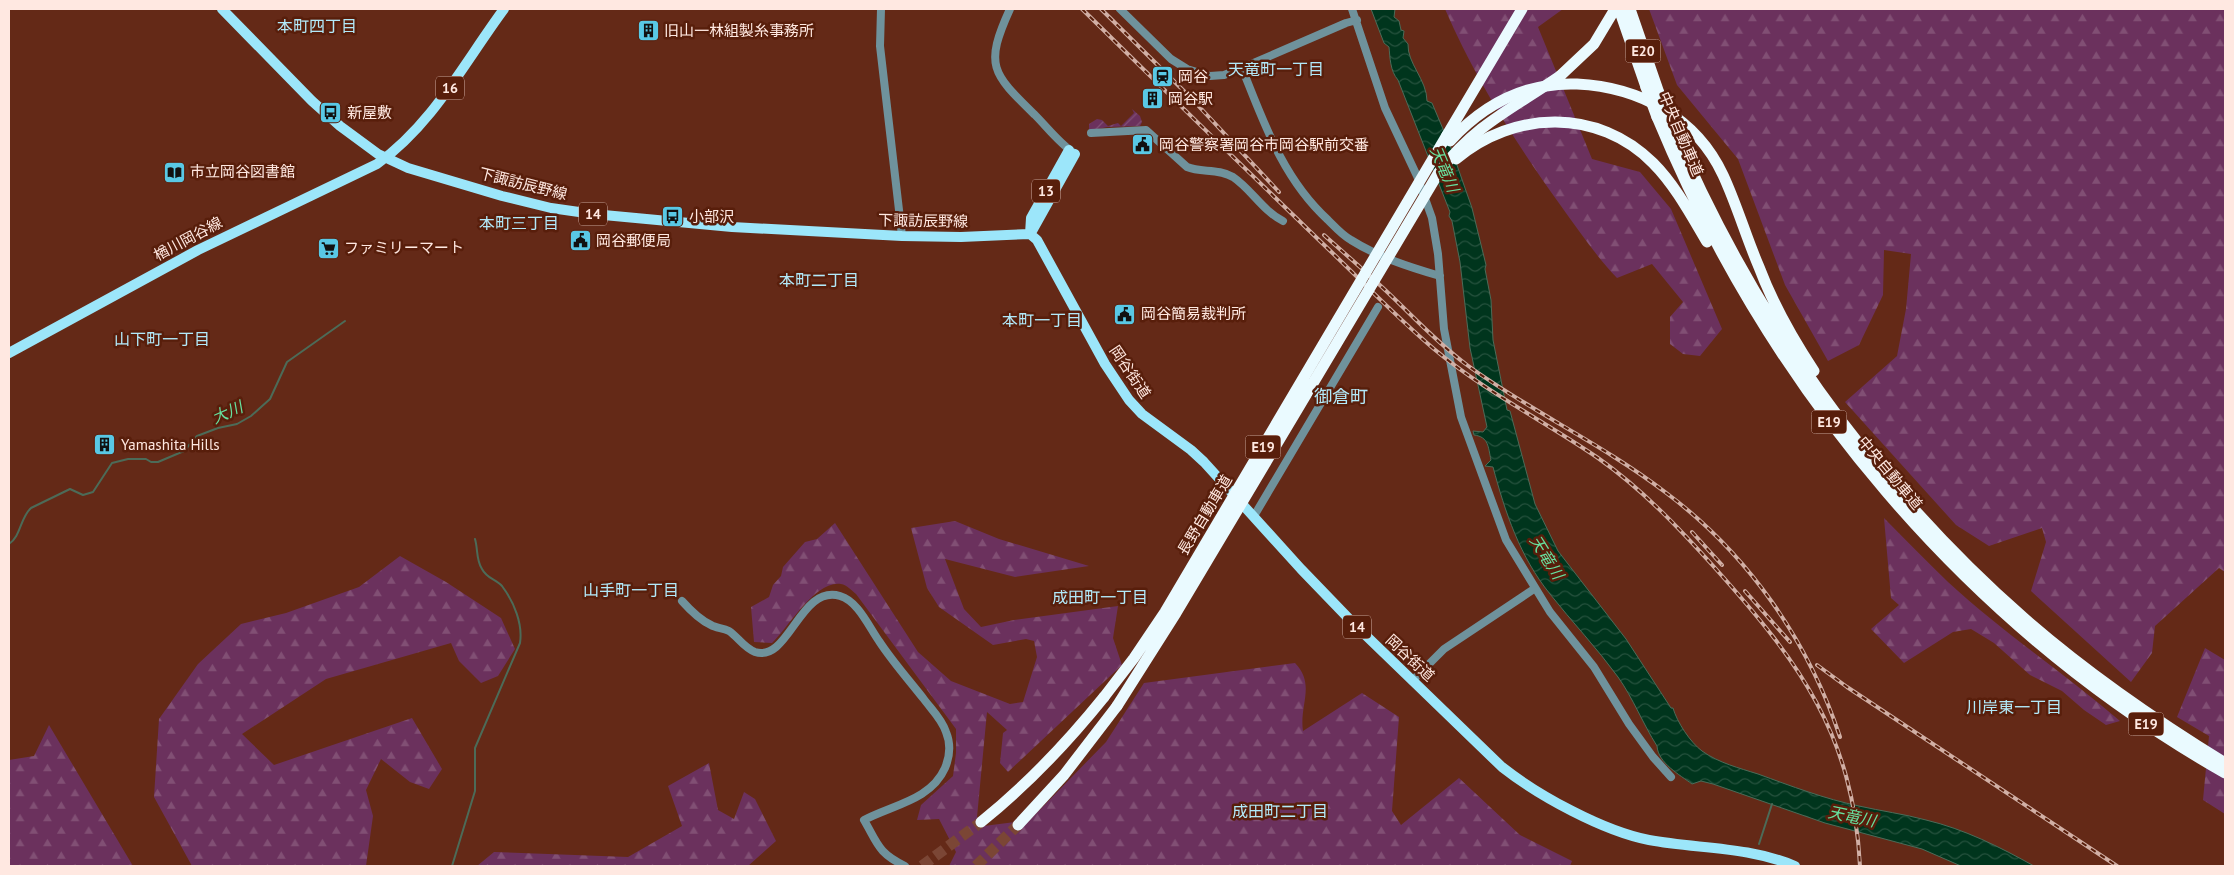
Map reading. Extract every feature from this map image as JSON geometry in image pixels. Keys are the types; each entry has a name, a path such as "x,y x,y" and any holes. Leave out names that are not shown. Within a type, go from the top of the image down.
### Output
{"highway":[{"path":"1418,196 1522,9"},
{"path":"1558,80 1584,55 1604,29 1615,9"},
{"name":"中央自動車道","path":"1619,9 1657,117 1684,180 1718,248 1763,325 1821,411 1867,470 1912,523 1962,574 2018,625 2077,668 2139,719 2224,769"},
{"name":"中央自動車道","path":"1630,9 1670,122 1722,235 1754,292 1790,349 1828,404 1874,464 1921,518 1961,559 2077,668"},
{"path":"1418,196 1450,141 1471,120 1510,95 1558,80 1607,87 1643,97 1675,116 1703,142 1723,174 1767,288 1806,360 1877,458 1961,559"},
{"path":"1418,196 1466,150 1494,134 1528,123 1572,122 1601,130 1630,144 1654,164 1686,208 1779,358 1858,466 1910,526 1961,578 2018,625"},
{"name":"長野自動車道","path":"981,822 1006,802 1056,753 1104,697 1134,658 1165,612 1418,196"},
{"name":"長野自動車道","path":"1018,825 1064,775 1116,706 1176,613 1418,196"}],"main road":[{"name":"下諏訪辰野線","path":"222,9 312,101 361,142 385,158 416,171 557,209 732,227 902,236 971,237 1030,234"},
{"name":"16","path":"385,158 420,126 463,70 504,9"},
{"name":"13","path":"1030,234 1072,152"},
{"name":"楢川岡谷線","path":"9,353 198,250 274,212 353,176 385,158"},
{"name":"岡谷街道","path":"1030,234 1036,240 1105,364 1128,400 1142,414 1198,456 1334,604 1490,756 1522,783 1583,815 1631,836 1753,853 1795,866"}],"street":[{"path":"881,9 880,46 902,236"},
{"path":"1010,9 995,46 995,64 999,74 1010,91 1072,152"},
{"path":"1120,9 1170,59 1187,69 1210,76 1224,75 1357,20"},
{"path":"1352,9 1386,108 1427,203 1436,234 1444,329 1455,378 1461,417 1506,540 1534,589 1550,612 1594,667 1614,701 1650,753 1671,776"},
{"path":"1242,68 1281,161 1315,208 1350,240 1409,267 1440,276"},
{"path":"1091,133 1146,130 1187,168 1219,171 1233,177 1276,218 1282,221"},
{"path":"1254,516 1378,307"},
{"path":"1412,681 1444,649 1534,589"},
{"path":"682,601 689,610 705,622 730,632 750,649 761,653 768,652 778,645 819,598 831,595 841,596 855,606 880,643 942,723 949,742 948,760 936,782 917,797 864,820 875,843 882,852 905,866"}],"green space":[{"path":"1445,9 1563,9 1538,27 1592,159 1640,172 1671,209 1722,329 1700,356 1683,354 1670,344 1670,317 1683,302 1652,264 1617,278 1581,234 1544,183 1497,110 1469,60"},
{"path":"1649,9 2225,9 2225,572 2219,568 2155,626 2152,653 2131,682 2031,591 2046,542 2042,528 1989,546 1956,525 1845,402 1897,356 1906,309 1911,254 1884,250 1883,295 1859,345 1828,361 1785,285 1738,159 1677,85"},
{"path":"1132,109 1140,116 1142,122 1140,126 1107,127 1089,131 1089,124 1097,119 1102,120 1108,126 1118,123 1121,126 1134,113"},
{"path":"1884,518 1969,600 2120,721 2106,725 2084,710 2062,691 2030,675 1994,643 1971,629 1953,632 1904,663 1871,629 1899,605 1891,598"},
{"path":"955,521 999,539 1089,566 1015,577 945,559 964,609 981,627 1014,620 1118,606 1113,638 1122,665 1008,772 1000,763 1003,733 1007,730 987,712 977,817 984,826 1015,822 1022,828 1106,742 1144,683 1295,663 1305,679 1306,687 1302,722 1303,731 1362,693 1399,717 1392,811 1401,825 1459,778 1520,835 1572,861 1570,866 949,866 956,852 939,819 917,820 921,805 953,776 956,753 956,729 856,594 841,584 821,589 803,606 772,643 754,642 751,607 769,597 773,585 781,576 783,567 805,542 817,539 835,523 918,652 951,681 1010,704 1023,702 1037,657 1034,641 1026,639 993,645 939,607 927,588 911,528"},
{"path":"400,556 446,582 501,618 515,649 498,676 481,683 459,661 451,643 326,679 242,734 274,765 412,718 442,769 429,789 410,782 381,759 366,790 373,816 366,866 192,866 154,797 159,719 198,664 241,624 286,613 359,587"},
{"path":"2205,648 2225,660 2225,814 2203,800 2209,736 2177,717"},
{"path":"49,725 133,866 9,866 9,760 34,756"},
{"path":"709,763 718,810 734,819 744,792 755,799 776,841 748,866 477,866 494,852 628,857 682,826 668,786"}],"water":[{"name":"天竜川","path":"1371,9 1395,9 1394,17 1399,21 1401,30 1404,31 1403,38 1408,44 1411,58 1424,86 1427,101 1432,103 1451,148 1472,208 1486,265 1485,269 1491,300 1493,340 1507,410 1510,411 1535,504 1558,551 1626,639 1671,708 1673,708 1689,737 1702,751 1729,765 1834,800 1918,818 1954,828 1995,845 2034,866 1961,866 1922,849 1825,823 1713,784 1701,781 1692,784 1670,768 1661,758 1657,746 1618,677 1539,580 1522,549 1508,517 1493,467 1485,466 1491,460 1488,447 1485,440 1474,435 1473,431 1483,432 1487,427 1470,348 1460,262 1452,221 1449,216 1450,212 1398,80 1393,72 1389,47 1384,43"}],"waterway":[{"name":"大川","path":"9,544 13,541 27,512 31,508 70,489 83,495 93,492 112,463 128,459 146,459 151,462 158,462 184,451 197,436 218,428 237,424 251,416 270,399 287,362 345,321"},
{"path":"452,866 475,791 475,748 520,643 521,636 517,613 510,599 502,586 486,575 480,566 475,539"},
{"path":"1759,844 1772,804"}],"tunnel":[{"path":"922,866 981,822"},
{"path":"976,866 1018,825"}],"railway":[{"path":"1082,9 1419,336 1473,379 1578,444 1614,470 1660,510 1701,553 1773,636 1817,703 1833,739 1846,777 1855,819 1860,866"},
{"path":"1101,9 1192,99 1279,192"},
{"path":"1324,235 1467,365 1491,382 1641,475 1695,516 1722,542 1748,571 1792,633 1811,666 1827,701 1840,737"},
{"path":"1692,532 1722,565"},
{"path":"1745,591 1790,642"},
{"path":"1817,665 1847,687 2117,866"}],"place":[{"name":"旧山一林組製糸事務所","path":"648,31"},
{"name":"岡谷","path":"1162,77"},
{"name":"岡谷駅","path":"1152,99"},
{"name":"新屋敷","path":"331,113"},
{"name":"岡谷警察署岡谷市岡谷駅前交番","path":"1143,145"},
{"name":"市立岡谷図書館","path":"174,172"},
{"name":"小部沢","path":"673,217"},
{"name":"岡谷郵便局","path":"580,241"},
{"name":"ファミリーマート","path":"328,248"},
{"name":"岡谷簡易裁判所","path":"1125,314"},
{"name":"Yamashita Hills","path":"105,445"}],"district":[{"name":"本町四丁目","path":"317,26"},
{"name":"天竜町一丁目","path":"1276,69"},
{"name":"本町三丁目","path":"519,223"},
{"name":"本町二丁目","path":"819,280"},
{"name":"本町一丁目","path":"1042,320"},
{"name":"山下町一丁目","path":"162,339"},
{"name":"御倉町","path":"1341,397"},
{"name":"山手町一丁目","path":"631,590"},
{"name":"成田町一丁目","path":"1100,597"},
{"name":"川岸東一丁目","path":"2014,707"},
{"name":"成田町二丁目","path":"1280,811"}]}
